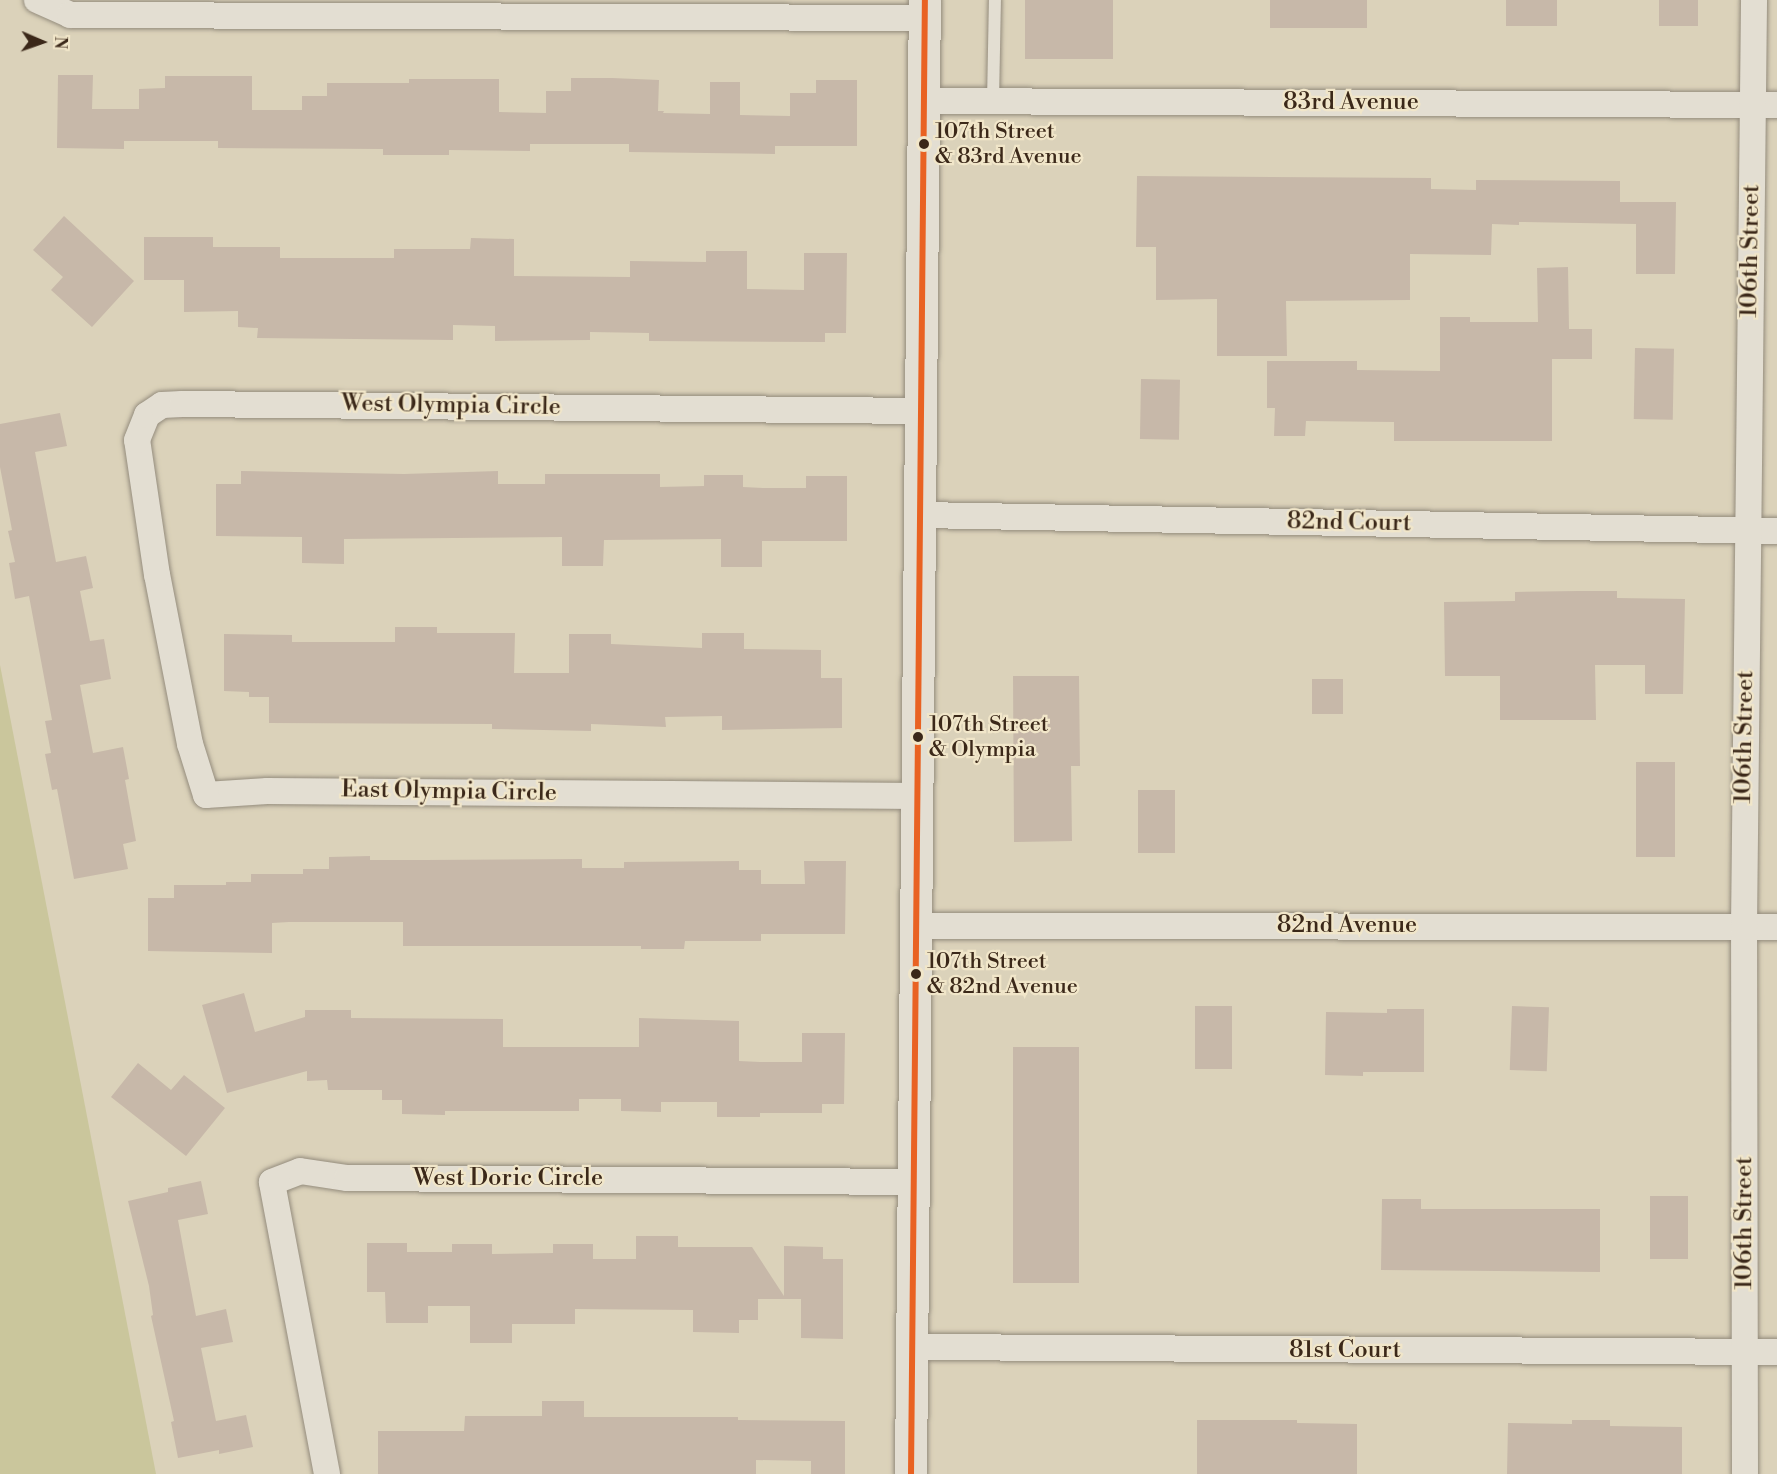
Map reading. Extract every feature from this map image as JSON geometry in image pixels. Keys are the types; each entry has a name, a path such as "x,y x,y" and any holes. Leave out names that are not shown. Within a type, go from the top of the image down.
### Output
{"street":[{"path":"38,0 70,15 925,9 911,1474"},
{"name":"106th Street","path":"1745,1474 1744,927 1747,531 1765,105 1754,0"},
{"name":"83rd Avenue","path":"925,101 1765,105"},
{"name":"West Olympia Circle","path":"157,575 136,440 147,415 162,405 921,411"},
{"name":"82nd Court","path":"921,514 1777,531"},
{"name":"East Olympia Circle","path":"157,575 190,744 206,795 267,791 918,796"},
{"name":"82nd Avenue","path":"917,926 1777,927"},
{"name":"West Doric Circle","path":"327,1474 272,1182 300,1171 347,1178 914,1182"},
{"name":"81st Court","path":"913,1347 1777,1352"}],"lane":[{"path":"993,101 995,0"}],"shaded area":[{"path":"0,665 156,1474 0,1474"}],"building":[{"path":"1025,0 1113,0 1113,59 1025,59"},
{"path":"1270,0 1367,0 1367,28 1270,28"},
{"path":"1506,0 1557,0 1557,26 1506,26"},
{"path":"1659,0 1698,0 1698,26 1659,26"},
{"path":"58,75 93,75 92,109 139,109 139,89 165,88 165,76 252,76 252,110 302,110 302,96 327,96 327,83 409,83 409,79 499,79 499,112 546,113 546,91 571,91 571,78 612,78 659,80 658,111 664,111 663,113 710,114 710,82 740,82 740,115 790,116 790,93 816,93 816,80 857,80 857,146 775,146 775,154 629,152 629,144 530,144 530,151 449,150 449,155 383,155 383,149 218,148 218,141 124,141 124,149 57,148"},
{"path":"1137,176 1431,178 1431,189 1476,190 1476,180 1620,181 1620,202 1676,202 1675,274 1636,274 1636,224 1519,222 1519,225 1492,224 1491,255 1410,254 1410,300 1286,301 1287,356 1217,356 1217,299 1156,300 1156,247 1136,247"},
{"path":"64,216 134,281 92,327 51,290 63,277 33,250"},
{"path":"144,237 213,237 213,247 280,247 280,258 394,258 394,249 470,249 471,238 514,239 514,276 630,277 630,261 706,262 706,251 747,251 747,289 804,290 804,253 847,253 846,333 825,333 825,342 649,341 649,333 590,332 590,340 495,341 495,326 453,325 453,340 257,338 258,328 238,327 238,311 184,312 184,280 144,280"},
{"path":"1568,267 1569,329 1592,329 1592,359 1552,359 1552,441 1394,441 1394,422 1306,421 1305,436 1274,436 1275,408 1267,408 1267,361 1357,361 1357,370 1440,371 1440,317 1470,317 1470,322 1538,322 1537,268"},
{"path":"1635,348 1674,349 1673,420 1634,419"},
{"path":"1141,379 1180,380 1179,440 1140,439"},
{"path":"60,413 67,446 35,452 56,562 86,556 93,588 80,591 90,641 104,639 111,679 80,685 93,753 123,747 129,779 125,780 136,841 123,844 128,869 74,879 57,789 52,790 45,754 51,753 45,721 52,720 29,596 15,599 9,563 15,562 8,531 12,530 0,467 0,424"},
{"path":"241,471 404,474 498,471 498,484 545,484 545,474 660,474 660,487 704,486 704,475 743,475 743,487 763,488 806,488 806,476 847,476 847,541 762,541 762,567 721,567 721,539 604,540 603,566 562,566 562,537 344,539 344,564 302,563 302,537 216,536 216,484 241,484"},
{"path":"1617,591 1617,598 1685,599 1683,694 1645,694 1645,665 1595,665 1596,720 1500,720 1500,676 1445,676 1444,602 1515,601 1515,592"},
{"path":"395,627 437,627 437,633 515,633 514,673 569,673 569,634 611,634 611,644 702,648 702,633 744,633 744,649 821,650 821,678 842,678 842,728 722,730 722,716 665,717 666,727 591,724 591,731 492,729 492,724 269,723 269,697 249,697 249,692 224,691 224,634 292,635 292,642 395,642"},
{"path":"1013,676 1079,676 1080,766 1071,766 1072,841 1014,842"},
{"path":"1312,679 1343,679 1343,714 1312,714"},
{"path":"1636,762 1675,762 1675,857 1636,857"},
{"path":"1138,790 1175,790 1175,853 1138,853"},
{"path":"370,856 370,860 582,859 582,868 624,868 624,862 739,861 739,870 761,870 761,884 805,884 804,861 846,861 845,934 761,934 761,941 685,941 684,949 641,949 641,946 403,946 403,922 289,922 272,923 272,953 148,951 148,898 174,898 174,885 226,885 226,882 251,882 251,874 303,874 303,869 329,869 329,857"},
{"path":"244,993 255,1032 305,1017 305,1010 351,1010 351,1018 503,1019 503,1047 639,1047 639,1018 739,1021 739,1061 760,1062 802,1062 802,1033 845,1033 844,1104 822,1104 822,1113 760,1113 760,1117 717,1117 717,1102 661,1102 661,1112 621,1111 621,1099 579,1099 579,1111 445,1111 445,1115 402,1114 402,1100 382,1100 382,1090 328,1090 327,1080 307,1081 307,1071 227,1093 202,1005"},
{"path":"1195,1006 1232,1006 1232,1069 1195,1069"},
{"path":"1512,1006 1549,1007 1547,1071 1510,1070"},
{"path":"1387,1009 1424,1009 1424,1072 1363,1072 1363,1076 1325,1075 1326,1012 1387,1013"},
{"path":"1013,1047 1079,1047 1079,1283 1013,1283"},
{"path":"138,1063 171,1090 184,1075 225,1108 186,1156 111,1097"},
{"path":"201,1181 208,1214 178,1220 196,1316 226,1309 233,1342 201,1348 216,1421 246,1415 253,1447 219,1454 219,1450 178,1458 171,1422 174,1421 151,1316 153,1315 149,1286 128,1201 168,1192 168,1188"},
{"path":"1650,1196 1688,1196 1688,1259 1650,1259"},
{"path":"1382,1199 1421,1199 1421,1209 1600,1209 1600,1272 1381,1270"},
{"path":"636,1236 678,1236 678,1247 752,1247 784,1296 784,1246 823,1247 823,1259 843,1259 843,1339 801,1338 801,1299 758,1299 758,1320 739,1320 739,1333 693,1332 693,1310 575,1309 575,1324 512,1324 512,1343 470,1343 470,1306 428,1306 428,1323 386,1323 385,1292 367,1292 367,1243 407,1243 407,1252 452,1252 452,1244 492,1244 492,1254 553,1253 553,1244 593,1244 593,1259 636,1259"},
{"path":"542,1401 584,1401 584,1417 738,1417 738,1420 845,1421 845,1474 811,1474 811,1461 756,1460 756,1474 378,1474 378,1431 464,1431 465,1416 542,1416"},
{"path":"1197,1420 1297,1420 1297,1423 1357,1424 1357,1474 1197,1474"},
{"path":"1572,1420 1610,1420 1610,1426 1682,1427 1682,1474 1507,1474 1508,1423 1572,1424"}],"transit line":[{"path":"911,1474 925,0"}],"place":[{"name":"107th Street & 83rd Avenue","path":"924,144"},
{"name":"107th Street & Olympia","path":"918,737"},
{"name":"107th Street & 82nd Avenue","path":"916,974"}]}
